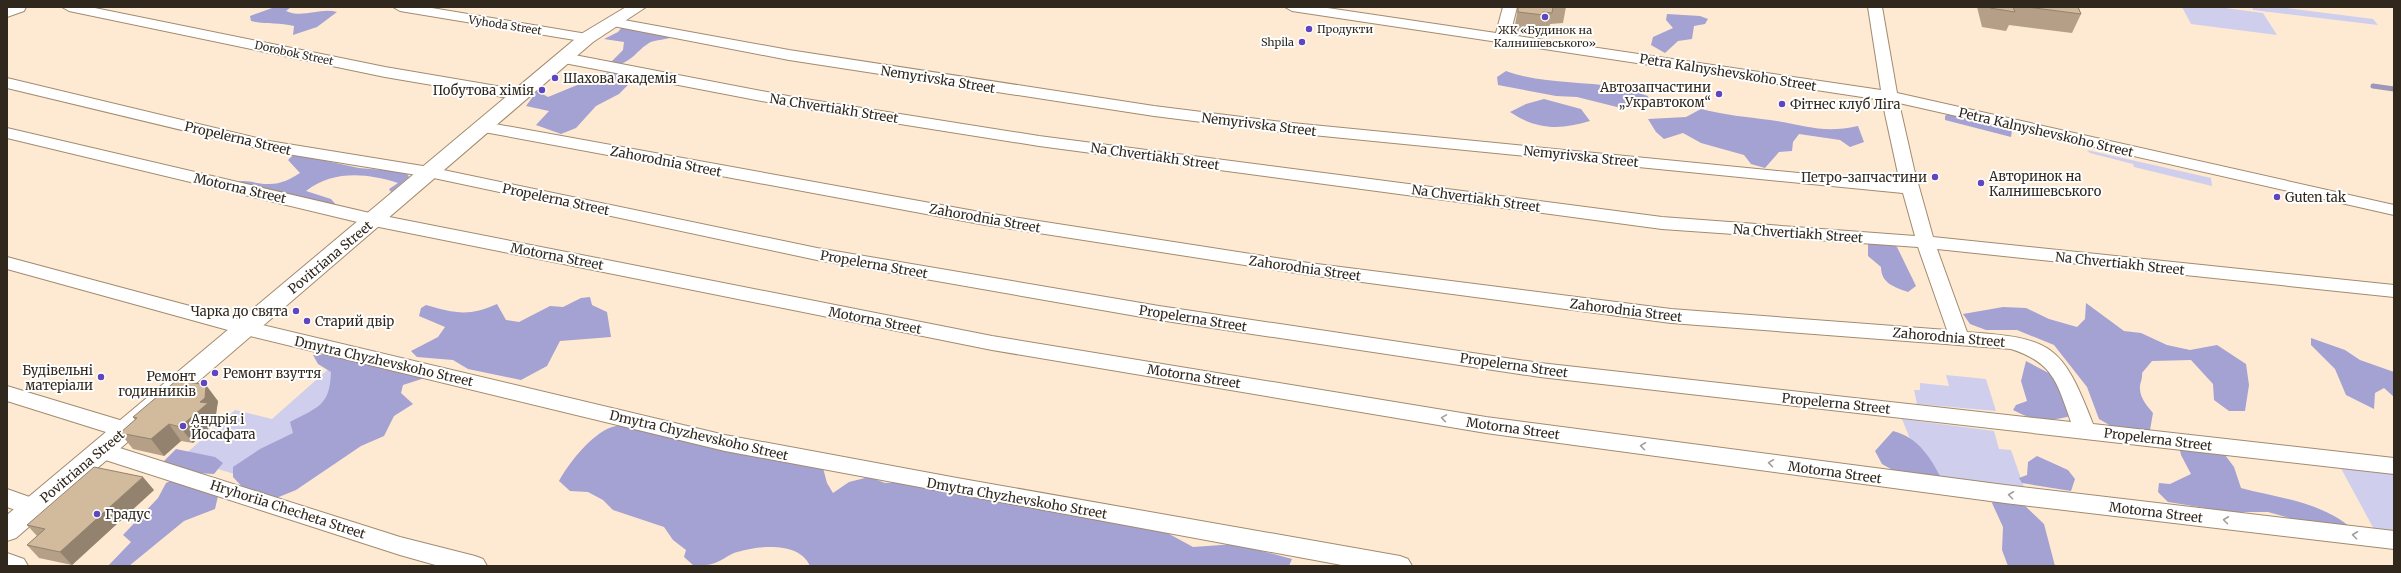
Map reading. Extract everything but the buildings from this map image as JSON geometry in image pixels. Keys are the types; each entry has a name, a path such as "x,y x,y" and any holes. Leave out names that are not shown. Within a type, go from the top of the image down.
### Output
{"street":[{"path":"7,12 18,7"},
{"name":"Dorobok Street","path":"69,7 385,72 520,95"},
{"name":"Vyhoda Street","path":"400,7 587,38"},
{"name":"Povitriana Street","path":"7,530 484,127 587,38 638,7"},
{"name":"Petra Kalnyshevskoho Street","path":"1292,7 1359,12 1502,38 1889,96 2394,210"},
{"path":"1502,38 1510,7"},
{"path":"1874,7 1889,96 1910,189 1925,242 1958,337"},
{"name":"Nemyrivska Street","path":"613,22 797,57 1154,111 1282,127 1910,189"},
{"name":"Na Chvertiakh Street","path":"564,58 793,102 1138,154 1662,223 1925,242 2394,291"},
{"name":"Propelerna Street","path":"7,83 269,146 429,172 817,254 1159,313 1540,370 2394,466"},
{"name":"Zahorodnia Street","path":"484,127 980,218 1308,269 1671,316 2012,342 2040,352 2054,363 2072,397 2085,431"},
{"name":"Motorna Street","path":"7,133 374,220 992,343 1486,425 2012,495 2394,540"},
{"name":"Dmytra Chyzhevskoho Street","path":"7,263 246,328 725,443 949,486 1400,566"},
{"path":"7,393 125,430"},
{"name":"Hryhoriia Checheta Street","path":"101,450 400,546 475,566"},
{"path":"7,498 33,507"},
{"path":"7,563 16,566"}],"shaded area":[{"path":"275,7 291,7 286,11 299,14 324,11 337,12 317,27 293,35 294,26 251,21 250,16"},
{"path":"2182,7 2218,7 2263,13 2277,35 2191,24"},
{"path":"2252,7 2279,7 2373,19 2378,25 2253,10"},
{"path":"1667,14 1700,16 1708,19 1705,24 1694,26 1692,39 1678,41 1665,53 1651,45 1653,37 1673,28 1666,20"},
{"path":"623,26 676,35 649,43 632,58 618,65 611,62 623,50 624,42 604,39 618,32"},
{"path":"1506,71 1546,80 1620,88 1648,96 1649,104 1625,109 1577,97 1556,96 1498,85 1497,77"},
{"path":"609,72 638,75 619,94 596,106 576,128 561,134 536,125 549,111 526,106 537,91 548,97"},
{"path":"1544,99 1581,109 1590,121 1569,126 1549,127 1530,122 1510,112 1526,104"},
{"path":"1701,109 1814,128 1834,129 1858,126 1864,142 1850,147 1840,140 1799,134 1793,142 1792,151 1779,152 1765,168 1751,164 1744,155 1701,143 1683,133 1664,139 1656,132 1648,119 1686,117"},
{"path":"1951,112 1999,123 2012,130 2011,137 1945,120 1945,116"},
{"path":"2087,150 2211,178 2212,186 2134,167 2133,164 2090,153"},
{"path":"294,154 359,168 406,172 409,177 391,192 389,189 398,183 374,177 350,175 327,179 306,191 331,199 337,206 236,182 244,181 271,184 280,183 289,179 300,173 288,160"},
{"path":"1888,242 1897,247 1916,286 1908,292 1889,284 1883,277 1881,267 1868,256 1868,243"},
{"path":"590,297 592,305 607,312 611,337 560,341 547,366 521,380 468,369 453,360 417,357 411,351 438,337 445,327 419,316 421,308 426,305 453,312 470,312 478,311 497,304 506,320 519,322 550,306 563,307 581,298"},
{"path":"2086,303 2124,331 2141,333 2167,345 2190,350 2217,345 2246,364 2249,385 2245,411 2229,411 2214,400 2213,384 2191,360 2152,361 2142,373 2140,387 2140,392 2143,399 2153,413 2150,430 2118,430 2099,419 2087,387 2054,345 2017,330 1986,330 1970,324 1963,314 2003,307 2026,308 2049,319 2077,327 2085,319"},
{"path":"2311,338 2345,350 2360,360 2394,372 2394,397 2384,388 2375,393 2374,409 2346,395 2335,369 2311,345"},
{"path":"349,354 437,374 403,385 401,393 413,404 394,416 384,436 361,446 296,490 269,501 245,490 233,477 233,467 260,449 293,433 290,422 315,409 325,399 330,383 331,372 318,364 313,355"},
{"path":"2026,361 2058,378 2081,413 2047,420 2031,418 2013,410 2016,405 2027,401 2021,381"},
{"path":"333,365 366,373 251,479 181,458 235,410 272,419"},
{"path":"1946,375 1986,379 1996,411 1917,404 1914,390 1920,390 1920,383 1949,386"},
{"path":"1902,419 1994,431 1999,449 2011,450 2025,490 1926,479"},
{"path":"628,424 823,468 827,483 833,493 849,482 869,477 885,483 919,482 1160,529 1193,547 1236,544 1292,559 1289,566 810,566 804,558 796,552 776,547 764,547 743,550 712,564 693,565 684,557 686,550 673,540 664,527 613,510 603,500 588,492 570,491 559,481 574,459 586,445 600,433 609,428"},
{"path":"1893,431 1902,434 1918,444 1929,458 1944,483 1900,474 1882,464 1875,451"},
{"path":"2178,442 2222,451 2234,467 2241,488 2299,502 2327,512 2351,528 2325,528 2268,512 2230,512 2168,502 2158,492 2159,483 2170,484 2191,474 2181,455"},
{"path":"176,449 215,457 223,463 214,474 195,473 163,462"},
{"path":"2037,456 2068,470 2075,479 2071,491 2022,483 2019,478 2027,475 2028,462"},
{"path":"2337,461 2394,474 2394,532 2375,531"},
{"path":"172,480 218,496 215,509 184,521 129,566 108,566 131,542 123,535 158,498 166,483"},
{"path":"1997,497 2022,503 2044,524 2055,566 2008,566 2002,550 2003,527 1992,503"}],"waterway":[{"path":"2373,86 2394,89"}],"place":[{"name":"ЖК «Будинок на Калнишевського»","path":"1545,17"},
{"name":"Продукти","path":"1309,29"},
{"name":"Shpila","path":"1302,42"},
{"name":"Шахова академія","path":"555,78"},
{"name":"Побутова хімія","path":"542,90"},
{"name":"Автозапчастини „Укравтоком“","path":"1719,94"},
{"name":"Фітнес клуб Ліга","path":"1782,104"},
{"name":"Петро-запчастини","path":"1935,177"},
{"name":"Авторинок на Калнишевського","path":"1981,183"},
{"name":"Guten tak","path":"2277,197"},
{"name":"Чарка до свята","path":"296,311"},
{"name":"Старий двір","path":"307,321"},
{"name":"Ремонт взуття","path":"215,373"},
{"name":"Будівельні матеріали","path":"101,377"},
{"name":"Ремонт годинників","path":"204,383"},
{"name":"Андрія і Йосафата","path":"183,426"},
{"name":"Градус","path":"97,514"}]}
